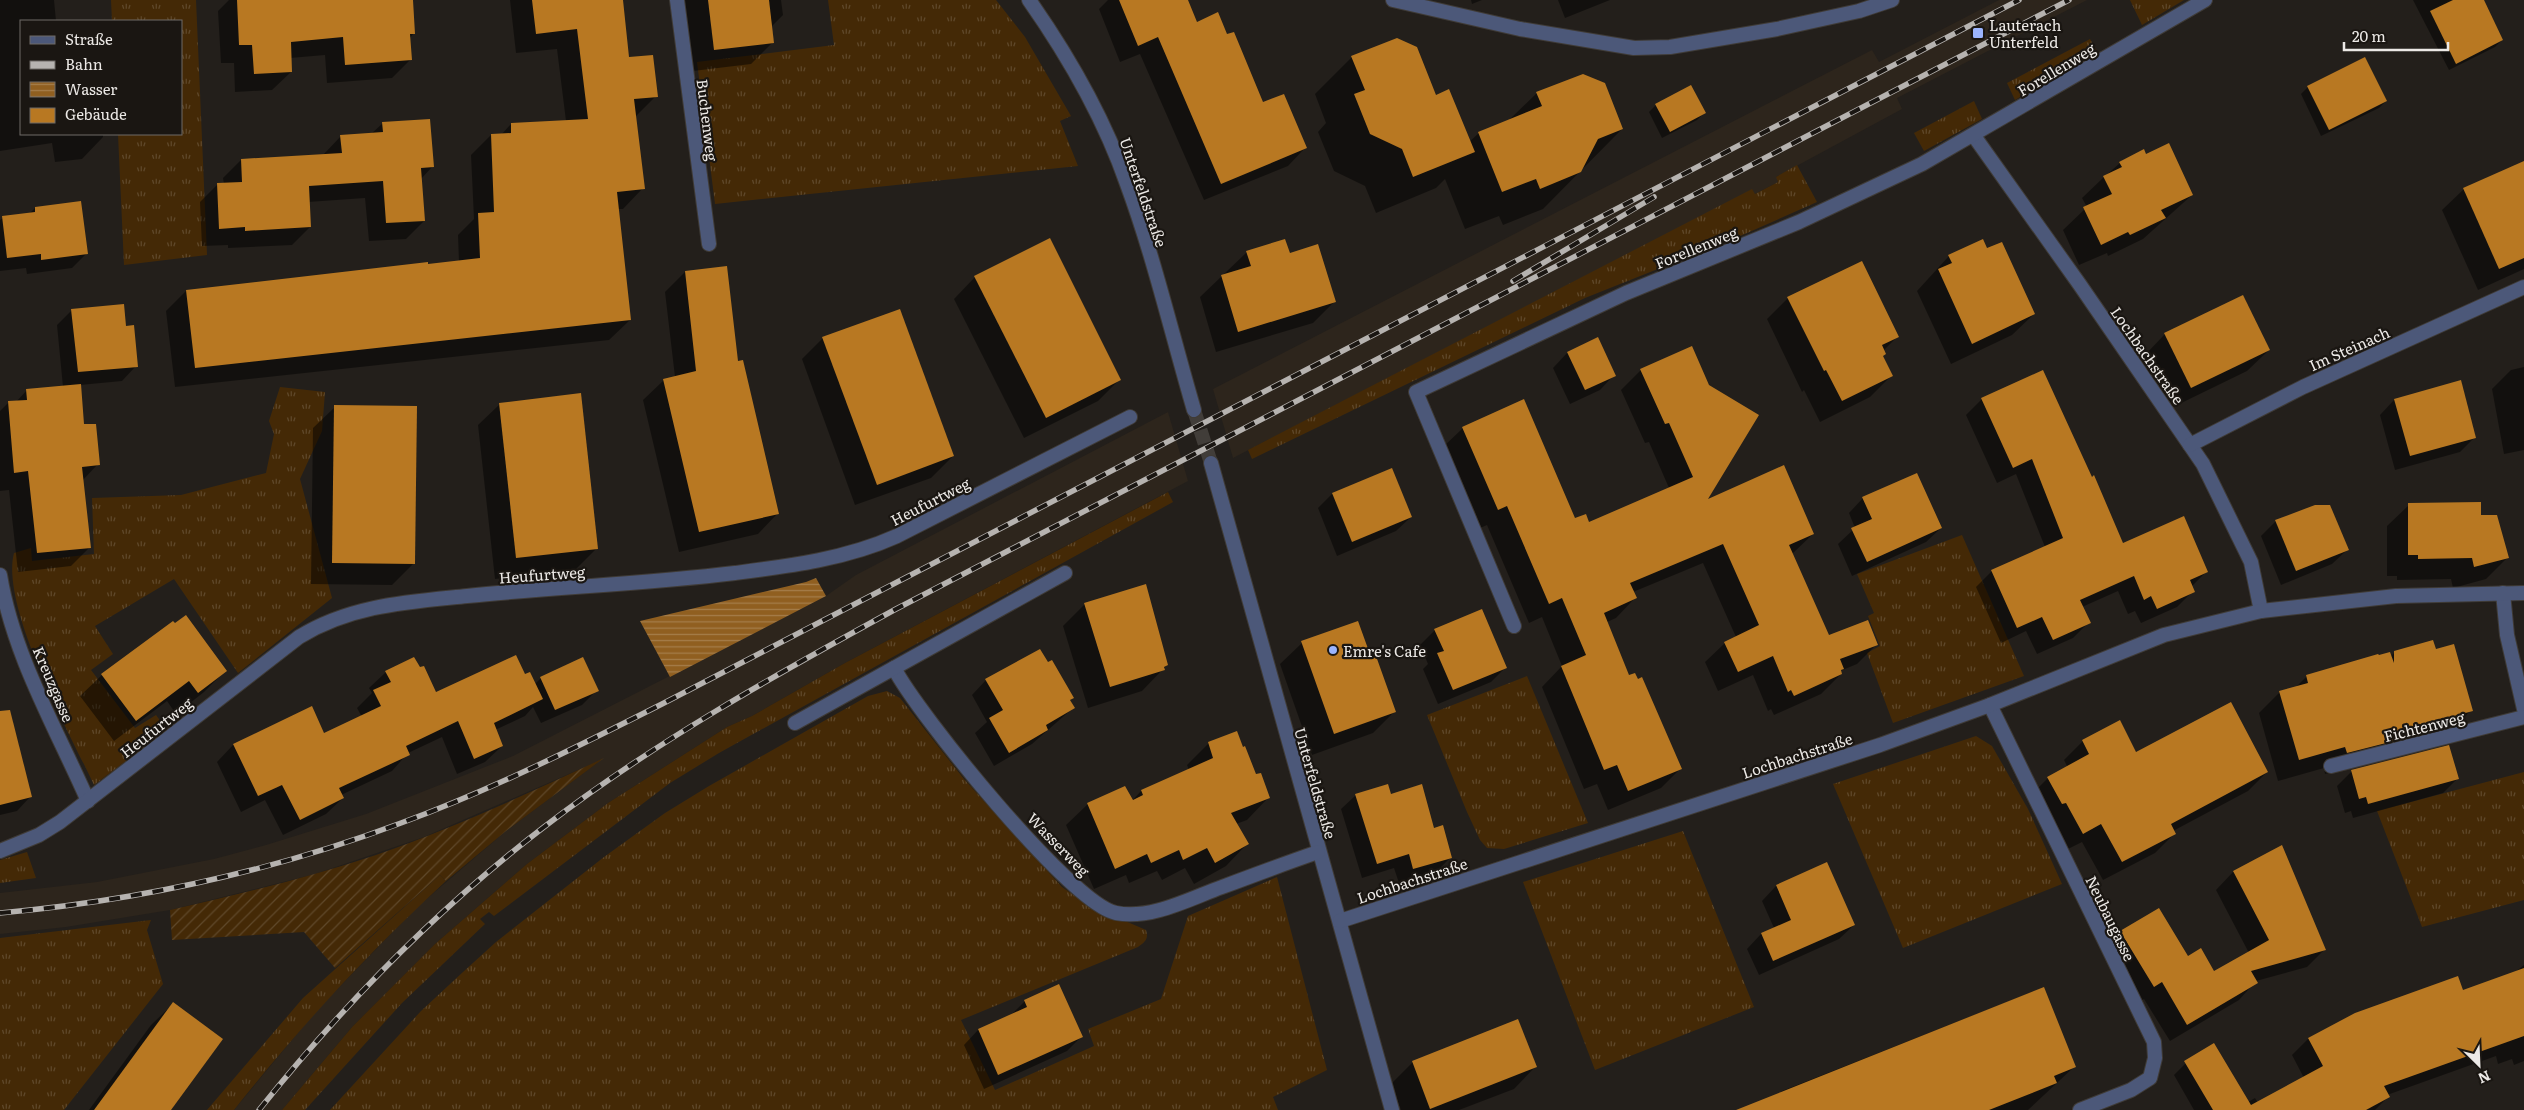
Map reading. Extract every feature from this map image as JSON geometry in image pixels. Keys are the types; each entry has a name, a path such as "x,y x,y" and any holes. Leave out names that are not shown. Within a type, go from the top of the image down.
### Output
{"street":[{"name":"Buchenweg","path":"677,0 709,244"},
{"name":"Unterfeldstraße","path":"1029,0 1056,39 1083,85 1124,176 1194,410"},
{"path":"1393,0 1436,5 1574,39 1634,48 1652,48 1778,29 1859,11 1892,0"},
{"name":"Forellenweg","path":"1514,626 1416,392 1626,293 1833,207 1922,164 1974,136 2205,0"},
{"name":"Lochbachstraße","path":"1974,136 2080,284 2190,445 2213,484 2251,562 2260,611"},
{"name":"Im Steinach","path":"2190,445 2303,387 2524,287"},
{"name":"Heufurtweg","path":"0,851 40,835 88,801 299,637 323,623 372,607 486,594 678,580 802,564 860,551 897,536 1130,417"},
{"name":"Unterfeldstraße","path":"1210,464 1392,1110"},
{"path":"795,723 1065,573"},
{"name":"Kreuzgasse","path":"0,575 9,615 24,658 88,801"},
{"name":"Lochbachstraße","path":"1340,920 1880,745 1990,705 2164,635 2260,611 2396,596 2524,593"},
{"path":"2503,594 2507,635 2524,709"},
{"name":"Wasserweg","path":"894,668 909,695 968,770 1059,872 1094,901 1115,913 1143,913 1173,904 1318,852"},
{"name":"Neubaugasse","path":"1990,705 2154,1042 2155,1058 2150,1078 2131,1090 2080,1110"},
{"name":"Fichtenweg","path":"2331,766 2524,717"}],"shaded area":[{"path":"1999,0 2087,0 1897,98 1902,109 1776,177 1778,182 1755,194 1752,190 1233,458 1213,389 1872,50 1879,62"},
{"path":"1168,412 1188,481 845,663 752,716 727,727 608,803 527,864 435,944 353,1026 282,1110 234,1110 316,1011 416,908 506,831 601,760 424,837 315,874 170,910 66,927 0,934 0,893 97,882 214,859 366,814 513,756 826,596 856,575"}],"green space":[{"path":"111,0 196,0 207,255 124,265 118,135 182,135 182,20 112,20"},
{"path":"828,0 996,0 1025,37 1071,116 1060,121 1078,166 715,204 697,62 834,45"},
{"path":"2130,0 2184,0 2142,25"},
{"path":"2090,39 2097,51 2015,100 2007,83"},
{"path":"1974,101 1982,119 1924,151 1914,133"},
{"path":"1797,165 1817,202 1738,237 1585,298 1252,459 1248,450 1752,189 1755,194 1778,182 1776,177"},
{"path":"280,387 325,392 322,431 300,479 332,598 238,673 174,579 95,626 113,654 91,670 135,728 156,715 167,730 94,785 54,703 27,636 17,604 12,576 14,553 31,548 32,561 94,554 92,498 181,495 266,473 274,434 269,421"},
{"path":"1168,492 1173,502 719,753 670,783 494,916 489,912 480,919 485,924 402,1003 305,1110 282,1110 353,1026 435,944 527,864 608,803 727,727 752,716 845,663"},
{"path":"1962,535 2024,676 1893,723 1867,653 1880,646 1868,616 1874,613 1857,574"},
{"path":"1527,676 1588,823 1504,849 1487,848 1480,840 1467,812 1427,715"},
{"path":"887,691 900,698 964,779 1062,887 1088,905 1146,930 1146,940 1138,947 961,1020 995,1090 1094,1046 1088,1029 1161,999 1188,916 1277,877 1327,1070 1273,1097 1278,1110 330,1110 421,1011 463,972 496,942 604,857 665,813 709,786 868,696"},
{"path":"1976,736 1992,746 2028,809 2062,884 1903,948 1833,784"},
{"path":"604,758 506,831 446,881 440,875 335,968 304,932 172,940 170,910 299,878 405,845 463,822"},
{"path":"2524,772 2524,900 2422,927 2377,811"},
{"path":"1683,831 1754,1007 1595,1070 1523,882"},
{"path":"27,852 36,878 0,883 0,860"},
{"path":"440,875 446,881 362,963 309,1020 234,1110 207,1110 303,998"},
{"path":"151,920 147,930 163,984 64,1110 0,1110 0,938"}],"water":[{"path":"816,578 826,596 670,677 640,621 806,582"}],"building":[{"path":"237,0 413,0 415,34 410,34 412,60 345,65 343,37 291,42 292,72 254,74 252,45 239,45"},
{"path":"532,0 623,0 629,57 653,55 658,97 634,99 645,189 617,192 631,320 195,368 186,290 428,262 428,264 480,258 478,213 494,212 491,134 511,133 511,123 588,119 577,29 536,34"},
{"path":"708,0 769,0 774,43 714,50"},
{"path":"1119,0 1188,0 1197,22 1218,12 1227,34 1234,32 1263,102 1284,94 1307,148 1221,184 1158,37 1138,46"},
{"path":"2453,0 2484,0 2503,40 2456,64 2430,11"},
{"path":"1397,38 1417,47 1436,95 1449,89 1475,152 1413,177 1402,149 1370,134 1354,94 1365,90 1351,56"},
{"path":"2365,57 2387,101 2329,130 2307,86"},
{"path":"1583,74 1605,83 1623,129 1598,139 1581,172 1540,189 1536,179 1502,192 1478,132 1542,106 1536,92"},
{"path":"1691,85 1706,113 1670,132 1655,104"},
{"path":"430,119 434,167 421,168 425,221 386,223 383,181 309,186 311,227 245,231 245,227 219,229 217,183 242,182 241,159 342,153 340,135 383,132 382,122"},
{"path":"2169,143 2193,195 2161,210 2166,218 2130,235 2128,232 2101,245 2083,207 2112,194 2103,176 2122,167 2119,162 2144,149 2146,154"},
{"path":"2524,161 2524,258 2499,269 2463,188"},
{"path":"81,201 88,254 41,260 41,254 7,258 2,216 35,212 35,207"},
{"path":"1050,238 1121,380 1046,418 974,276"},
{"path":"1285,239 1290,253 1318,244 1336,302 1238,332 1221,275 1251,266 1246,251"},
{"path":"1983,239 1987,248 2002,242 2035,314 1972,344 1938,269 1952,263 1948,255"},
{"path":"1862,261 1899,337 1882,345 1886,354 1883,356 1893,376 1842,401 1826,370 1824,371 1787,297"},
{"path":"727,266 738,361 743,360 779,514 699,532 663,379 696,371 685,271"},
{"path":"2243,295 2270,350 2191,388 2164,333"},
{"path":"124,304 126,326 134,325 138,367 78,372 71,309"},
{"path":"900,309 954,456 877,485 822,337"},
{"path":"1598,337 1616,376 1585,390 1567,352"},
{"path":"1692,346 1709,385 1759,415 1708,499 1784,465 1814,534 1789,545 1829,635 1868,620 1878,645 1840,659 1844,669 1841,670 1842,674 1794,696 1791,690 1788,692 1773,656 1738,672 1724,642 1759,625 1723,544 1630,583 1637,598 1604,613 1629,675 1635,673 1638,679 1642,677 1682,769 1628,791 1617,765 1604,770 1561,666 1586,655 1562,598 1549,604 1507,506 1498,510 1462,427 1524,399 1575,518 1586,514 1589,522 1693,477 1669,423 1665,424 1640,369"},
{"path":"2043,370 2092,477 2094,475 2123,543 2184,516 2208,572 2190,580 2195,592 2157,609 2151,596 2144,600 2134,576 2080,600 2091,623 2053,640 2042,617 2017,628 1991,570 2063,538 2032,459 2013,468 1981,398"},
{"path":"2461,380 2476,438 2410,456 2394,399"},
{"path":"81,384 84,424 96,424 100,465 82,467 91,548 37,553 28,471 14,473 8,401 27,400 26,389"},
{"path":"581,393 598,549 516,558 499,403"},
{"path":"334,405 417,406 415,564 332,563"},
{"path":"1392,468 1412,517 1352,542 1332,493"},
{"path":"1917,473 1942,528 1867,562 1851,528 1872,519 1862,497"},
{"path":"2481,502 2481,515 2497,515 2509,558 2474,567 2472,558 2418,559 2418,555 2408,555 2408,503"},
{"path":"2315,505 2330,505 2349,550 2296,571 2275,520"},
{"path":"1146,584 1168,665 1164,667 1165,670 1110,687 1084,603"},
{"path":"1482,609 1507,668 1453,690 1437,653 1444,651 1434,629"},
{"path":"186,615 227,671 198,693 189,681 136,721 101,674 173,621 175,623"},
{"path":"1358,621 1371,657 1376,656 1396,712 1334,734 1301,641"},
{"path":"2433,640 2436,649 2454,644 2473,711 2443,719 2445,728 2347,753 2345,747 2299,760 2279,691 2308,683 2306,675 2378,654 2390,652 2394,663 2394,651"},
{"path":"1040,649 1048,662 1052,660 1074,698 1070,700 1075,708 1046,725 1048,730 1009,753 989,718 1003,710 985,679"},
{"path":"516,655 525,674 530,672 543,699 494,723 503,746 474,759 458,721 406,746 410,755 339,788 344,798 300,820 282,785 258,796 233,744 312,706 324,733 381,706 373,690 391,682 385,671 414,657 420,667 424,666 436,692"},
{"path":"583,657 599,691 555,710 540,677"},
{"path":"2231,702 2268,772 2171,824 2176,834 2122,862 2101,824 2083,834 2066,803 2062,804 2047,777 2089,754 2082,740 2120,720 2136,752"},
{"path":"10,710 32,797 0,805 0,711"},
{"path":"1237,731 1256,774 1261,773 1270,798 1231,813 1249,844 1215,863 1207,848 1183,860 1179,850 1151,863 1147,854 1115,869 1087,803 1125,786 1133,800 1143,795 1141,790 1213,758 1208,742"},
{"path":"2449,745 2459,779 2368,804 2366,797 2359,799 2351,770"},
{"path":"1388,784 1391,794 1422,784 1434,828 1443,825 1452,858 1413,869 1409,854 1377,864 1355,794"},
{"path":"2282,845 2326,950 2251,971 2258,983 2187,1025 2162,982 2154,987 2120,931 2159,908 2188,956 2201,948 2214,971 2269,940 2233,871"},
{"path":"1827,862 1855,925 1773,961 1761,933 1791,920 1776,885"},
{"path":"2524,968 2524,1036 2384,1086 2390,1097 2366,1110 2213,1110 2184,1061 2214,1043 2251,1105 2323,1066 2308,1038 2355,1013 2458,976 2463,990"},
{"path":"1059,984 1083,1037 998,1075 978,1029 1027,1007 1024,1000"},
{"path":"2044,987 2076,1067 2054,1076 2057,1083 1989,1110 1736,1110"},
{"path":"173,1002 223,1039 171,1110 94,1110"},
{"path":"1518,1019 1537,1067 1430,1109 1412,1061"}],"tunnel":[{"path":"1194,410 1211,463"}],"railway":[{"path":"0,913 102,901 153,892 254,869 353,840 468,797 566,752 662,704 2019,0"},
{"path":"259,1110 358,996 466,891 504,858 585,796 716,711 896,609 2069,0"},
{"path":"1513,281 1654,197"}],"place":[{"name":"Lauterach Unterfeld","path":"1978,33"},
{"name":"Emre's Cafe","path":"1333,650"}]}
